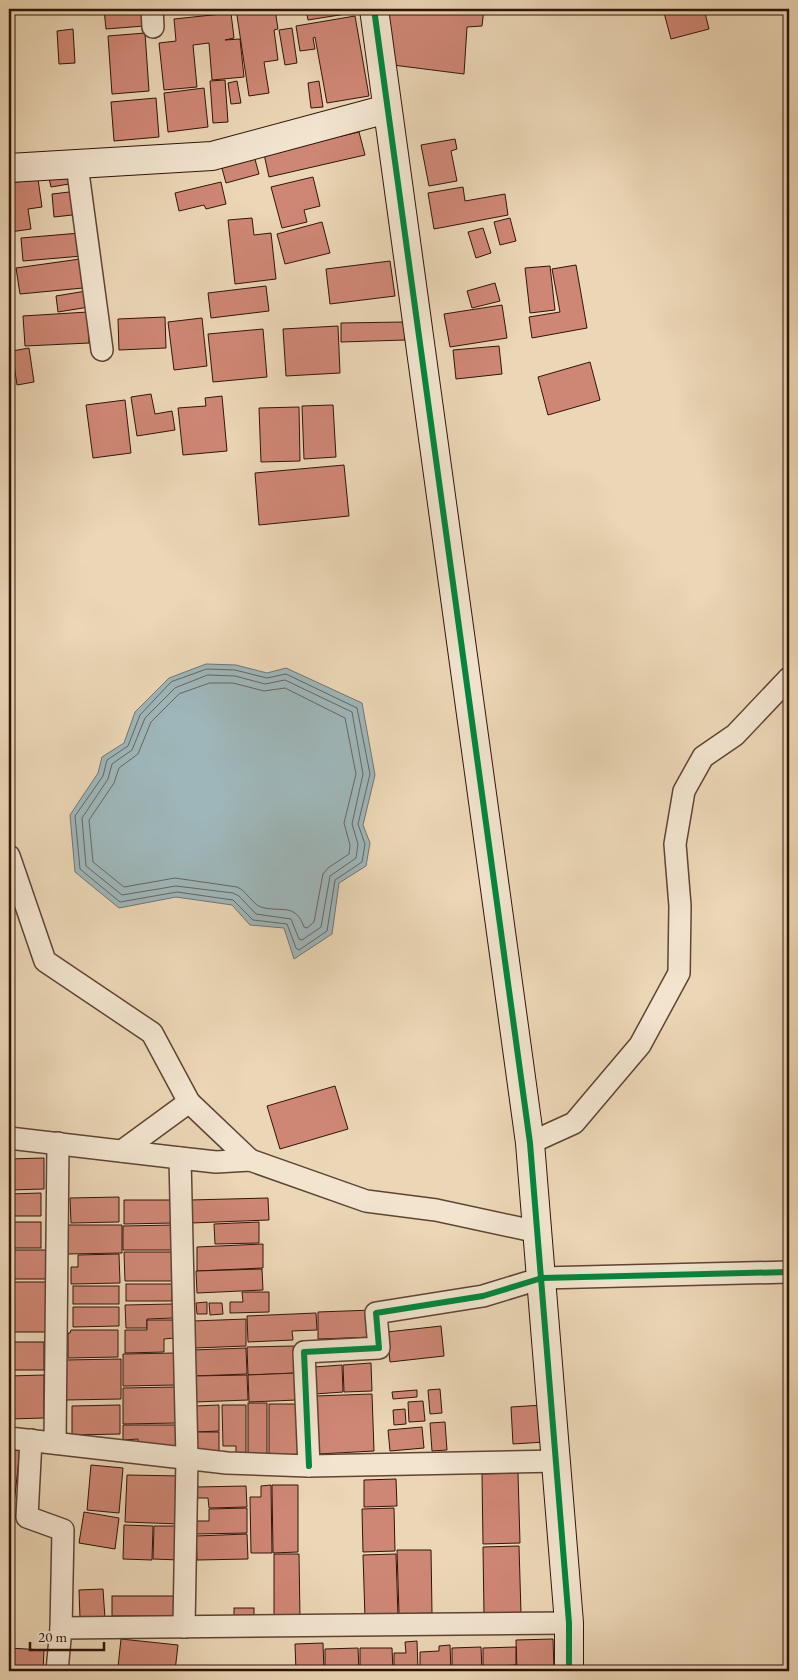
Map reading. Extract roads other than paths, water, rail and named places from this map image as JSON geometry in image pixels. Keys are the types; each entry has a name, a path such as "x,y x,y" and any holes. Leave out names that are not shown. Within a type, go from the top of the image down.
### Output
{"street":[{"path":"374,9 530,1143 558,1461 569,1623 569,1671"},
{"path":"9,168 212,156 387,109"},
{"path":"77,165 102,350"},
{"path":"530,1143 574,1123 640,1045 679,973 680,906 676,844 684,791 703,757 735,735 789,678"},
{"path":"9,856 45,961 152,1033 189,1102 250,1160"},
{"path":"122,1151 189,1102"},
{"path":"9,1138 216,1162 250,1160 366,1201 436,1210 538,1232"},
{"path":"55,1443 58,1143"},
{"path":"180,1158 187,1458 184,1627"},
{"path":"309,1466 304,1352 379,1348 376,1314 483,1296 542,1278 789,1272"},
{"path":"9,1438 227,1463 309,1466 558,1461"},
{"path":"31,1440 27,1517 62,1530 61,1628 57,1671"},
{"path":"61,1628 569,1623"}],"water":[{"path":"206,664 236,665 267,673 286,668 362,703 375,775 363,825 370,843 366,866 339,883 332,934 294,959 284,928 250,925 232,905 176,897 119,908 75,872 70,815 98,773 102,757 124,743 135,712 169,678"}]}
